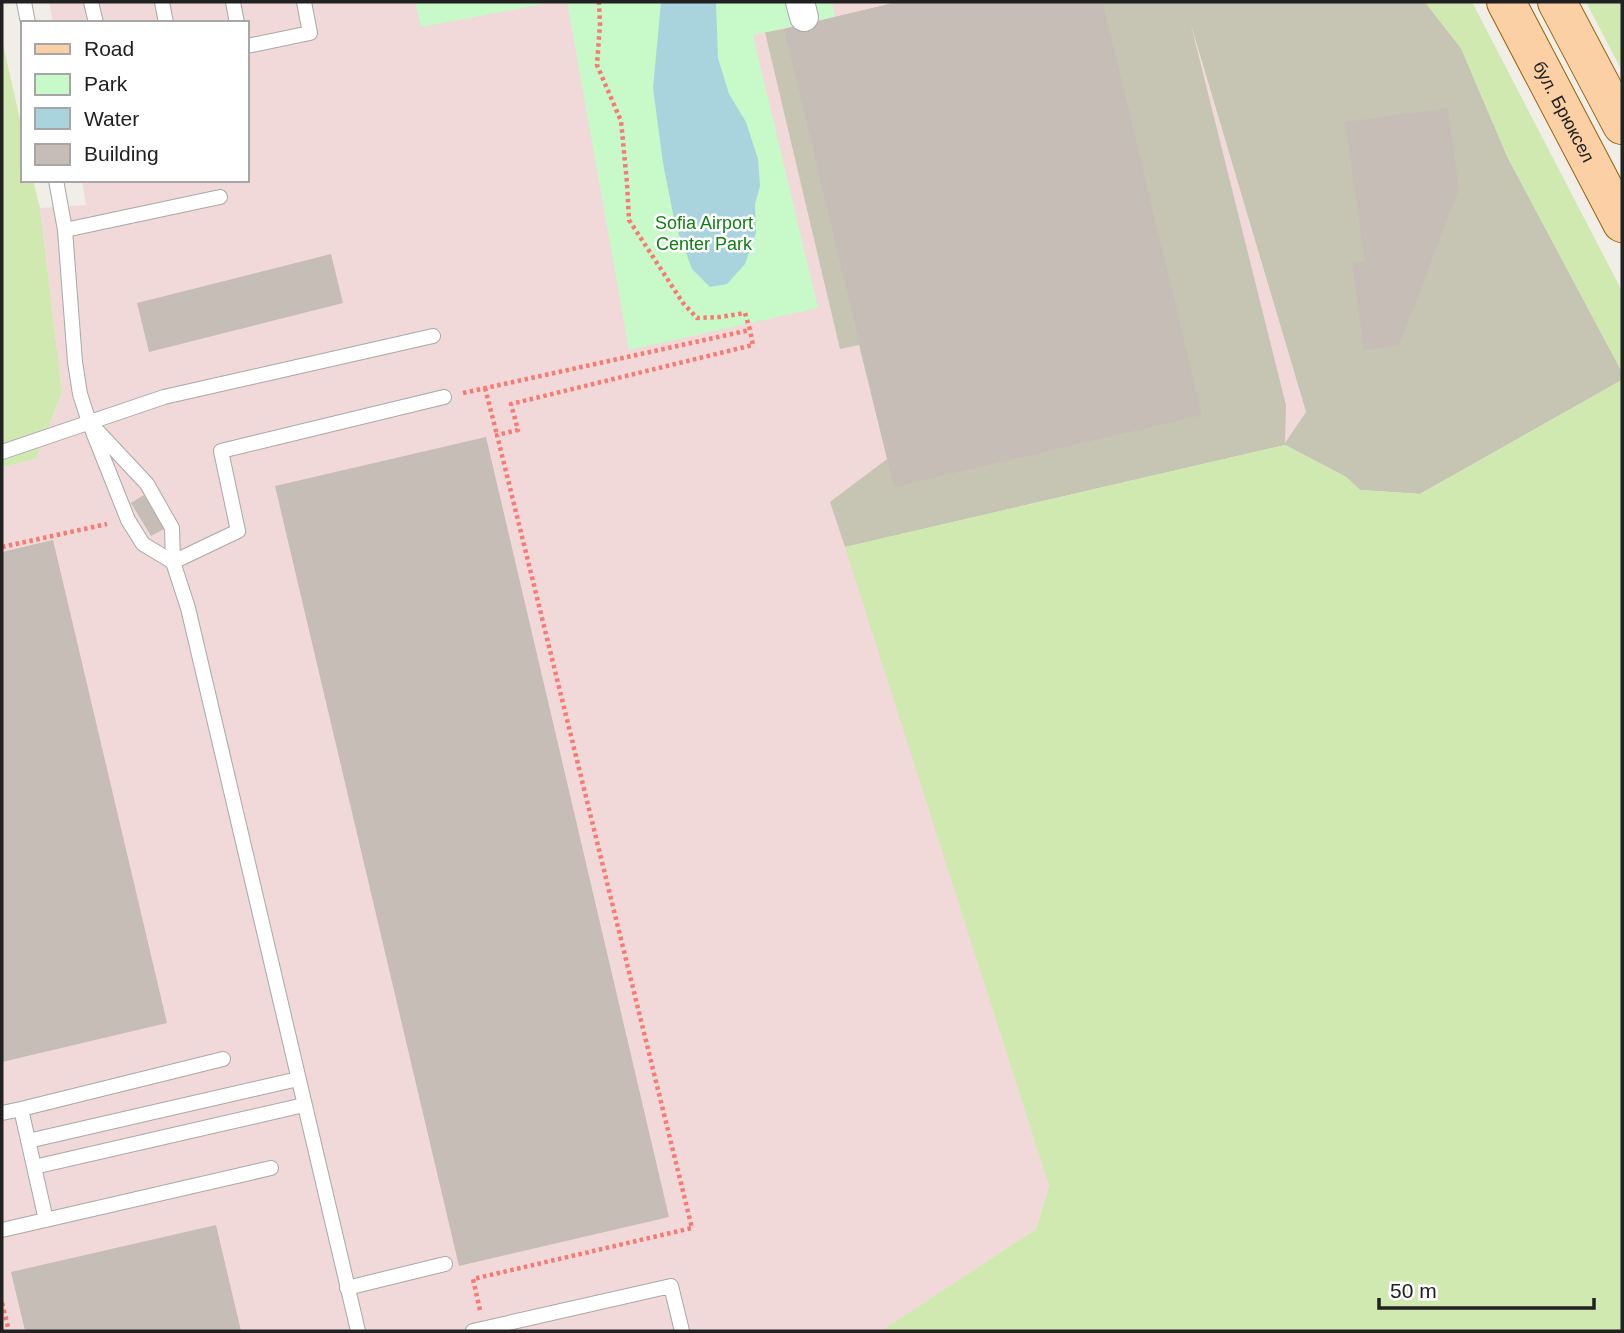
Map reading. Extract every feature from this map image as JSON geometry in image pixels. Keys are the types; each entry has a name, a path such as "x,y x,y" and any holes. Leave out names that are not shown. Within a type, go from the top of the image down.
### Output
{"main road":[{"name":"бул. Брюксел","path":"1506,2 1622,223"},
{"path":"1557,2 1621,122"}],"lane":[{"path":"24,2 28,21"},
{"path":"91,2 96,21"},
{"path":"162,2 166,21"},
{"path":"233,2 237,21"},
{"path":"248,46 310,33 304,2"},
{"path":"56,182 65,230 80,394 128,520 143,544 173,562"},
{"path":"65,230 220,197"},
{"path":"2,452 164,397 433,336"},
{"path":"173,562 238,531 221,451 444,397"},
{"path":"89,422 147,484 172,528 173,562 188,608 358,1331"},
{"path":"2,1113 223,1059"},
{"path":"28,1141 298,1079"},
{"path":"34,1167 304,1105"},
{"path":"21,1109 46,1220"},
{"path":"2,1230 271,1168"},
{"path":"347,1288 445,1265"},
{"path":"479,1330 671,1286 682,1331"}],"path":[{"path":"497,435 518,430 511,404 753,345 745,313 697,318 682,303 629,220 621,121 597,65 599,2"},
{"path":"444,397 750,330"},
{"path":"479,1330 473,1279 692,1228 485,388"},
{"path":"2,547 128,520"},
{"path":"2,1303 9,1331"}],"shaded area":[{"path":"49,2 1189,2 1188,16 1306,412 1285,445 846,547 1049,1186 1036,1229 881,1331 2,1331 2,467 36,459 62,392 40,208 86,205 82,182 248,182 248,21 53,21"},
{"path":"898,2 1425,2 1461,48 1508,158 1622,372 1622,380 1420,494 1360,490 1346,477 1285,445 845,547 830,502 887,459 859,345 840,349 765,32","holes":["1191,25 1306,412 1285,443 1286,405"]}],"green space":[{"path":"415,2 555,2 421,27"},
{"name":"Sofia Airport Center Park","path":"567,2 832,2 835,17 753,35 818,308 629,350"},
{"path":"1425,2 1472,2 1622,291 1622,372 1508,158 1461,48"},
{"path":"1586,2 1622,2 1622,71"},
{"path":"2,40 21,124 21,182 34,182 40,208 62,392 36,459 2,467"},
{"path":"1622,380 1622,1331 881,1331 1036,1229 1049,1186 845,547 1285,445 1346,477 1360,490 1420,494"}],"water":[{"path":"661,2 716,2 718,58 729,94 746,122 758,159 760,186 755,204 756,233 745,264 727,284 710,287 692,269 675,224 663,163 653,88"}],"building":[{"path":"898,2 1103,2 1202,415 894,487 784,29"},
{"path":"1448,108 1459,189 1399,346 1364,350 1352,264 1365,262 1345,122"},
{"path":"331,254 343,303 149,352 137,303"},
{"path":"486,437 669,1217 459,1266 275,486"},
{"path":"144,495 164,529 151,536 131,503"},
{"path":"53,540 167,1023 2,1062 2,552"},
{"path":"216,1225 241,1331 25,1331 11,1272"}]}
